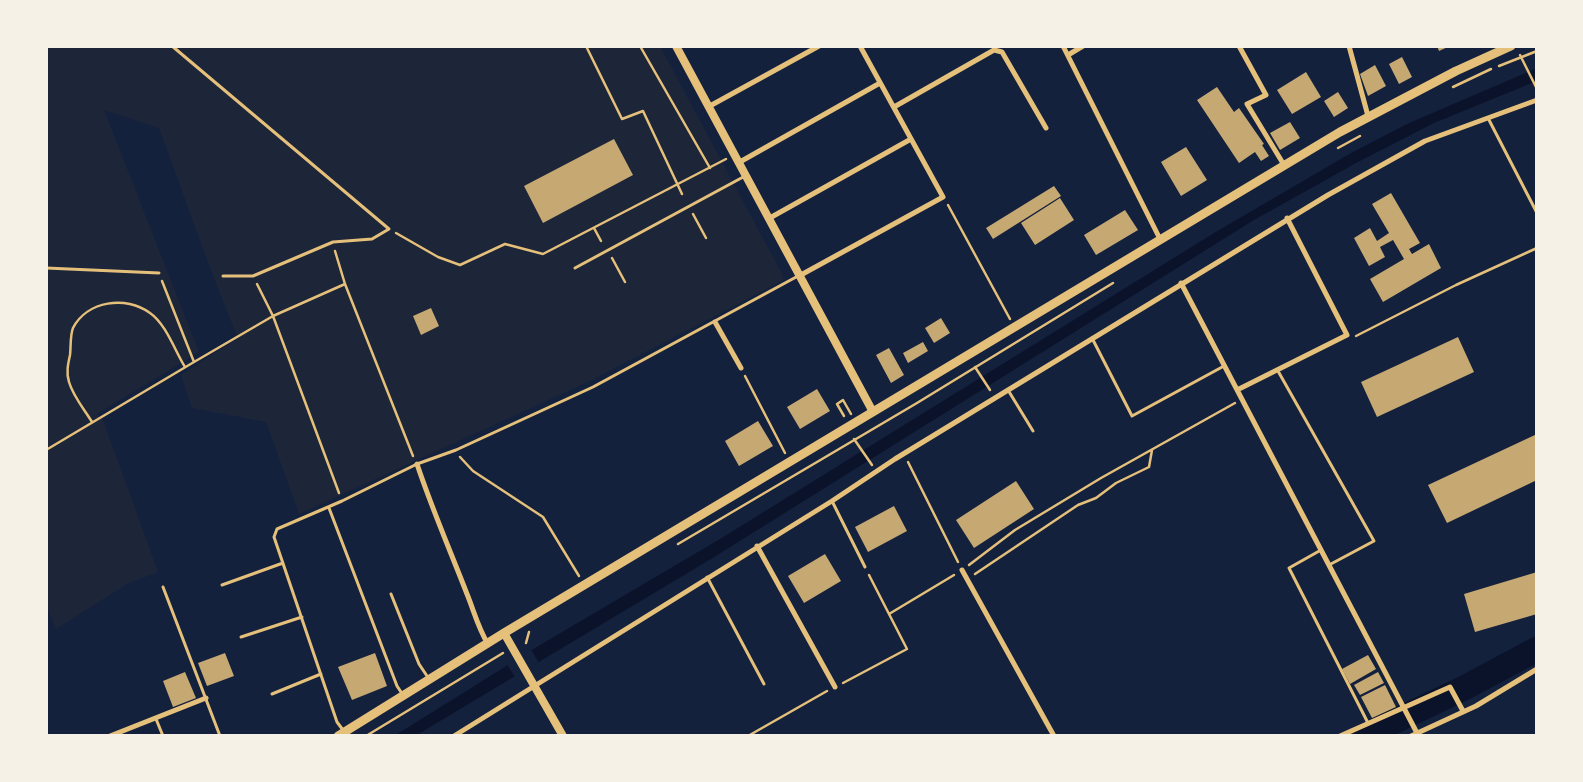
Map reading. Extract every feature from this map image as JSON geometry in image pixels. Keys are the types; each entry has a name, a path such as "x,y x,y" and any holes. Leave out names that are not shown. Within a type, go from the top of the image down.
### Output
{"main road":[{"path":"341,734 504,633 1284,165 1368,116 1493,50 1511,46"}],"street":[{"path":"708,107 819,46"},
{"path":"799,276 943,197 860,46"},
{"path":"1063,46 1160,239"},
{"path":"1068,55 1084,46"},
{"path":"1239,46 1266,95 1248,104 1284,165"},
{"path":"1349,46 1368,116"},
{"path":"679,47 708,107 872,412"},
{"path":"894,108 994,50 1002,52 1046,128"},
{"path":"738,163 880,83"},
{"path":"454,736 707,576 832,501 1008,389 1287,218 1425,141 1537,100"},
{"path":"768,219 911,139"},
{"path":"1237,390 1347,335 1287,218"},
{"path":"1181,283 1417,733"},
{"path":"715,322 740,368"},
{"path":"417,464 437,522 468,594 481,633 488,644"},
{"path":"758,546 835,687"},
{"path":"962,570 1054,736"},
{"path":"504,633 511,653 530,677 563,736"},
{"path":"1410,736 1464,712 1537,669"},
{"path":"1340,736 1450,687 1464,712"},
{"path":"110,736 206,698"}],"lane":[{"path":"172,46 389,229 372,239 333,242 254,276 223,276"},
{"path":"1488,118 1537,212"},
{"path":"575,268 745,176"},
{"path":"46,268 159,273"},
{"path":"341,734 274,537 277,530 329,508 417,464 456,450 593,386 799,276"},
{"path":"1092,338 1132,416 1224,366"},
{"path":"1278,371 1374,542 1329,565"},
{"path":"1008,389 1033,431"},
{"path":"832,501 865,566"},
{"path":"329,508 397,686 403,696"},
{"path":"1321,550 1289,568 1368,723"},
{"path":"222,585 283,564"},
{"path":"707,576 764,684"},
{"path":"163,587 220,736"},
{"path":"391,594 419,664 429,680"},
{"path":"241,637 302,618"},
{"path":"272,694 321,674"},
{"path":"156,719 163,736"}],"path":[{"path":"586,46 622,119 643,111 682,194"},
{"path":"640,46 710,168"},
{"path":"1450,88 1520,56 1537,51"},
{"path":"1523,61 1537,89"},
{"path":"1334,150 1367,132"},
{"path":"389,229 438,257 460,265 505,244 543,254 734,154"},
{"path":"943,197 1014,326"},
{"path":"692,213 706,238"},
{"path":"594,228 601,241"},
{"path":"333,242 345,284 417,464"},
{"path":"1350,340 1456,285 1537,248"},
{"path":"612,258 625,282"},
{"path":"159,273 194,362"},
{"path":"254,276 273,316 342,501"},
{"path":"670,548 975,368 1117,280"},
{"path":"46,450 273,316 345,284"},
{"path":"92,422 69,382 67,372 73,330 84,313 98,305 114,303 141,307 157,319 186,367"},
{"path":"740,368 789,462"},
{"path":"975,368 990,391"},
{"path":"889,614 962,570 1015,530 1210,415 1242,399"},
{"path":"846,420 837,404 843,400 851,414"},
{"path":"857,436 854,438 872,465"},
{"path":"456,450 466,465 473,471 543,517 585,585"},
{"path":"967,578 1054,524 1078,505 1096,498 1116,483 1149,467 1152,450"},
{"path":"904,454 962,570"},
{"path":"748,736 835,687 907,650 865,566"},
{"path":"526,643 529,632 537,627"},
{"path":"366,736 501,653 511,653"}],"shaded area":[{"path":"46,46 660,46 784,280 590,381 299,514 266,422 192,408 181,375 238,338 207,260 159,128 104,110 199,352 97,414 103,420 158,572 127,584 56,629 46,604"},
{"path":"1537,68 1537,81 1434,123 1358,162 1254,220 711,559 415,736 394,736 540,645 720,539 1214,233 1351,153 1409,123"}],"pier":[{"path":"530,648 539,663 515,677 506,663"}],"building":[{"path":"1437,46 1450,46 1439,51"},
{"path":"1402,57 1412,77 1399,84 1389,64"},
{"path":"1375,65 1386,86 1368,96 1360,74"},
{"path":"1306,72 1321,97 1292,114 1277,90"},
{"path":"1217,87 1234,112 1239,108 1264,144 1262,145 1269,156 1261,161 1255,152 1239,163 1197,100"},
{"path":"1338,92 1348,108 1334,117 1324,101"},
{"path":"1290,122 1300,138 1280,150 1270,133"},
{"path":"614,139 633,175 543,223 524,186"},
{"path":"1186,147 1207,180 1181,196 1161,162"},
{"path":"1054,186 1061,196 993,239 986,228"},
{"path":"1391,193 1420,243 1409,249 1412,254 1429,244 1441,268 1383,302 1370,279 1404,259 1393,240 1380,247 1385,257 1369,266 1354,238 1370,228 1377,241 1389,233 1372,204"},
{"path":"1060,198 1074,220 1035,245 1021,223"},
{"path":"1125,210 1138,230 1096,255 1084,235"},
{"path":"431,308 439,326 421,335 413,316"},
{"path":"941,318 950,333 934,343 925,328"},
{"path":"1458,337 1474,372 1377,417 1361,382"},
{"path":"923,342 928,351 908,363 903,353"},
{"path":"889,348 904,375 891,383 876,355"},
{"path":"817,389 830,411 800,429 787,407"},
{"path":"758,421 773,446 739,466 725,441"},
{"path":"1537,434 1537,480 1447,523 1428,485"},
{"path":"1016,481 1034,509 974,548 956,520"},
{"path":"894,506 907,531 868,552 855,527"},
{"path":"825,554 841,581 804,603 788,576"},
{"path":"1537,572 1537,614 1475,632 1464,594"},
{"path":"225,653 234,676 207,686 198,663"},
{"path":"375,653 387,686 352,700 338,667"},
{"path":"1368,655 1376,669 1350,684 1342,669"},
{"path":"185,672 196,698 173,707 163,681"},
{"path":"1378,672 1384,683 1360,695 1354,685"},
{"path":"1385,685 1396,707 1372,718 1361,697"}],"waterway":[{"path":"1364,736 1464,688 1537,649"}]}
